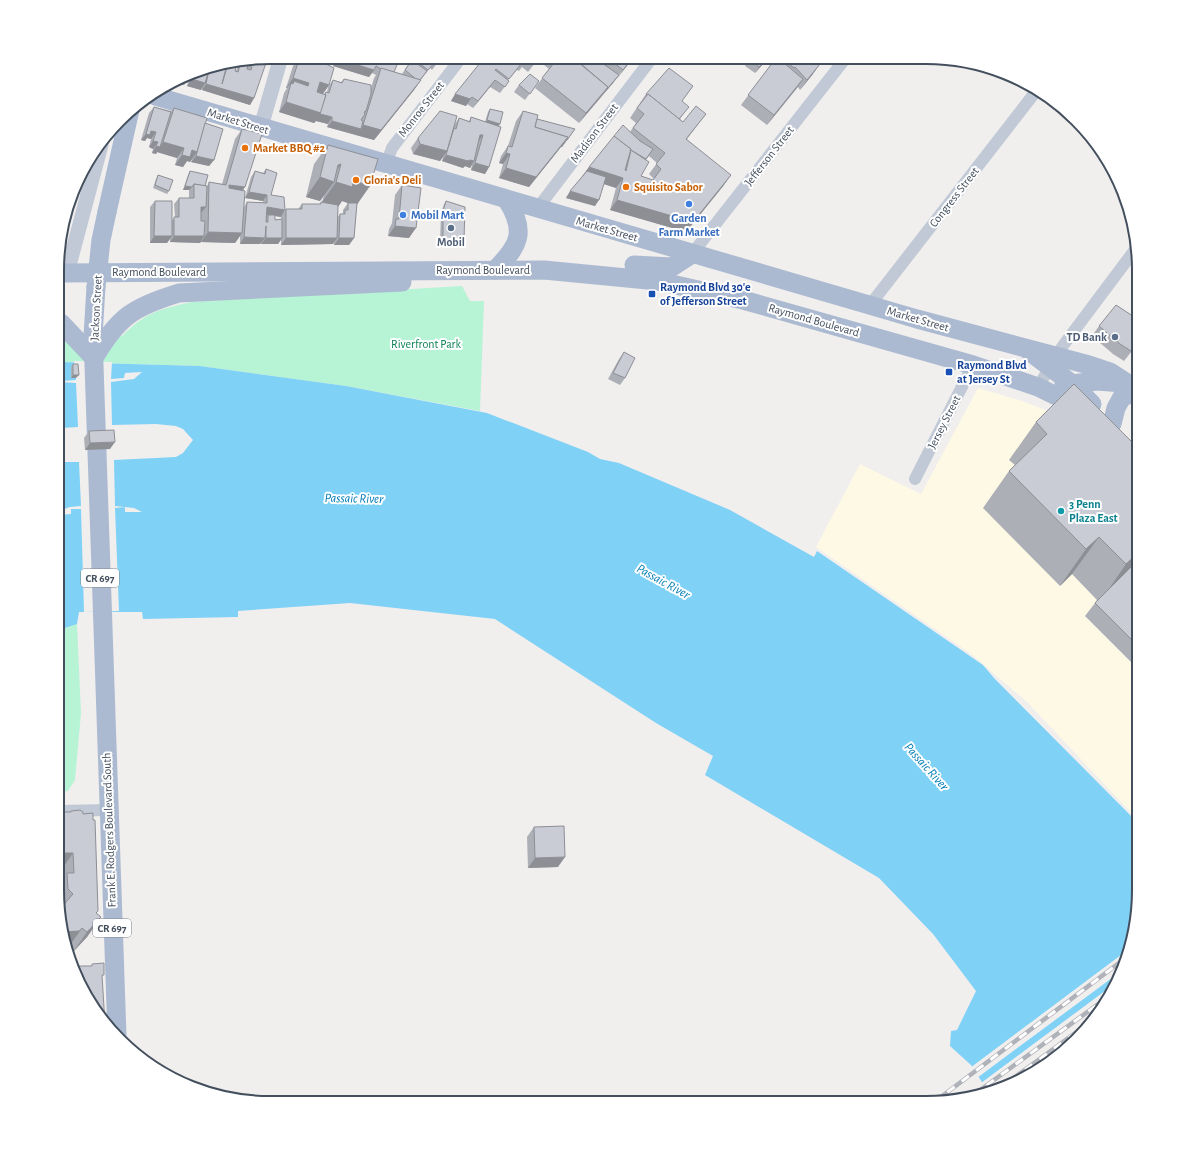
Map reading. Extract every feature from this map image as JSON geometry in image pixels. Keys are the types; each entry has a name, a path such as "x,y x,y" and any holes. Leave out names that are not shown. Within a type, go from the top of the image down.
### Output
{"main road":[{"name":"Market Street","path":"159,97 917,319 1023,347 1053,362"},
{"name":"Jackson Street","path":"103,648 94,358 91,336 101,240 128,121"},
{"path":"495,270 512,253 518,242 519,229 514,212 507,200"},
{"path":"544,270 593,262 672,267 692,254"},
{"name":"Raymond Boulevard","path":"64,273 544,270 617,276 675,284 743,300 973,365"},
{"path":"64,323 91,336 120,321 133,311 154,301 178,293 404,282 465,271"},
{"path":"1053,362 1071,383 1126,440"},
{"path":"1053,362 1110,372 1132,387"},
{"path":"973,365 1042,389 1112,424"},
{"path":"1042,389 1071,383 1097,382 1132,388"},
{"path":"1112,424 1116,408 1122,397 1132,393"},
{"name":"Frank E. Rodgers Boulevard South","path":"103,648 108,810 106,965 116,1027"}],"street":[{"path":"260,127 279,64"},
{"name":"Monroe Street","path":"386,164 392,148 457,64"},
{"name":"Madison Street","path":"537,209 647,64"},
{"name":"Jefferson Street","path":"692,254 840,64"},
{"name":"Congress Street","path":"870,305 1033,95"},
{"path":"64,273 97,159"},
{"path":"1042,389 1053,362 1108,284 1132,254"},
{"name":"Jersey Street","path":"915,479 973,365"},
{"path":"64,811 108,810"}],"shaded area":[{"path":"978,388 1019,400 1067,418 1132,476 1132,814 1027,702 971,654 816,547 860,464 921,494"}],"green space":[{"name":"Riverfront Park","path":"462,286 470,301 484,301 480,411 346,386 200,366 64,362 64,338 122,336 139,322 154,313 192,302"},
{"path":"77,624 81,713 75,780 68,791 64,792 64,628"}],"water":[{"name":"Passaic River","path":"64,362 200,366 346,386 487,413 588,452 600,459 619,463 730,510 814,557 817,551 983,665 994,678 1132,817 1132,903 1128,930 1121,956 1111,981 1104,993 1081,1026 1072,1036 1062,1045 1029,1068 1017,1075 985,1087 971,1065 950,1046 951,1031 957,1030 976,991 933,934 879,878 705,775 713,756 656,723 495,619 350,603 238,611 238,617 143,619 142,612 79,612 77,624 64,628"}],"pier":[{"path":"74,361 112,362 111,379 124,378 125,373 142,372 134,379 111,382 112,425 156,424 176,426 183,429 193,440 183,453 176,457 114,460 115,506 125,507 115,508 119,611 84,612 81,509 71,509 71,514 64,515 64,509 81,506 79,462 64,462 64,428 78,427 76,383 64,382 64,381 76,380"},
{"path":"125,507 134,508 142,512 125,512"},
{"path":"1121,955 1112,978 977,1078 970,1068"},
{"path":"1105,991 1081,1026 1062,1045 1017,1075 984,1088 981,1083"}],"building":[{"path":"266,64 254,98 206,84 208,74 226,69 222,84 227,69 236,67 235,71 238,72 240,67 248,65 247,69 251,70 252,67 248,65"},
{"path":"298,64 326,64 334,68 329,85 320,82 317,92 326,95 321,113 286,102 291,83 293,84 294,81 308,86 309,83 293,78"},
{"path":"354,64 397,65 394,72 381,69 376,66 374,70"},
{"path":"409,64 417,64 427,71 420,80 416,79 405,70"},
{"path":"420,64 433,64 428,70"},
{"path":"479,64 521,64 509,79 496,69 495,70 509,81 505,87 495,80 478,101 472,97 470,99 455,94"},
{"path":"553,64 580,64 608,87 586,113 542,78"},
{"path":"581,64 603,64 619,75 607,89 606,89 608,87"},
{"path":"616,64 628,64 623,70"},
{"path":"771,64 785,64 803,79 774,115 748,95"},
{"path":"789,64 820,64 807,80 795,67 794,68"},
{"path":"381,68 421,80 381,130 363,125"},
{"path":"669,68 693,86 682,101 689,107 679,119 648,94 646,94"},
{"path":"208,74 205,83 193,79"},
{"path":"530,74 539,81 530,94 519,85"},
{"path":"344,79 371,85 371,94 366,111 364,112 365,114 361,120 363,121 361,129 332,121 332,117 320,114 326,95 325,94 326,92 329,93 333,80 342,83"},
{"path":"648,94 683,122 696,106 706,114 686,139 731,175 693,222 617,200 623,178 589,167 614,136 631,149 625,170 626,171 631,150 649,162 641,176 653,180 661,169 656,164 665,153 633,128 644,114 637,108"},
{"path":"154,107 171,112 160,147 156,146 158,142 153,141 156,132 151,131 150,135 146,134"},
{"path":"174,108 207,118 197,152 192,150 190,157 182,155 184,148 163,142"},
{"path":"490,109 503,112 500,124 487,120"},
{"path":"440,111 457,116 447,151 420,144 418,138"},
{"path":"523,111 538,115 535,127 568,137 536,177 506,168 510,154 506,153 508,146 512,147"},
{"path":"471,117 501,127 489,167 475,163 483,135 480,135 474,161 468,161 446,155 454,128 456,129 459,118 470,122"},
{"path":"537,119 575,129 566,140 568,137 535,127"},
{"path":"205,123 223,129 214,160 196,156"},
{"path":"623,125 640,141 653,149 646,159 631,150 630,151 631,149 614,136"},
{"path":"242,129 262,134 245,187 229,185 229,188 245,191 242,233 208,232 209,182 226,185"},
{"path":"328,145 378,159 370,186 354,181 352,187 336,182 341,164 338,165 334,182 320,177"},
{"path":"266,169 277,173 271,195 284,197 285,210 267,207 266,222 268,222 268,215 275,215 275,220 282,219 282,238 266,238 266,226 265,238 244,237 247,202 267,203 267,195 249,192 255,171 265,174"},
{"path":"190,171 208,175 205,186 194,184 192,187 185,186"},
{"path":"587,171 606,177 599,200 570,191"},
{"path":"158,175 173,180 169,191 155,185"},
{"path":"194,184 207,186 206,207 201,207 201,221 205,221 204,236 174,236 174,217 179,217 179,198 194,198"},
{"path":"402,185 421,188 416,228 395,226 396,219 399,219"},
{"path":"155,201 172,201 172,236 154,236"},
{"name":"Mobil","path":"446,201 465,207 464,239 443,239 443,211"},
{"path":"321,202 338,205 337,238 286,238 286,209 302,209 302,204 321,204"},
{"path":"348,203 357,203 354,238 339,238 340,214 345,214 345,210 348,210"},
{"path":"1116,305 1132,315 1132,350 1131,351 1120,344 1099,326"},
{"path":"624,352 635,358 625,378 613,373"},
{"path":"73,364 78,364 79,375 73,375"},
{"path":"1074,384 1132,442 1132,558 1126,564 1099,537 1086,549 1009,471 1047,434 1036,422"},
{"path":"114,430 115,442 90,443 89,431"},
{"path":"1132,566 1132,640 1095,603"},
{"path":"80,810 83,814 93,813 93,820 95,820 98,911 96,913 101,917 87,932 82,928 79,931 68,932 64,904 73,894 68,889 67,873 74,873 73,853 64,853 64,812"},
{"path":"564,826 565,857 535,858 534,827"},
{"path":"104,963 104,975 102,975 104,1011 85,981 79,966 92,966 92,964"}],"railway":[{"path":"943,1095 1118,964"},
{"path":"984,1088 1095,1006"},
{"path":"1021,1073 1074,1034"}],"place":[{"name":"Market BBQ #2","path":"245,148"},
{"name":"Gloria's Deli","path":"356,180"},
{"name":"Squisito Sabor","path":"626,187"},
{"name":"Garden Farm Market","path":"689,204"},
{"name":"Mobil Mart","path":"403,215"},
{"name":"Mobil","path":"451,228"},
{"name":"Raymond Blvd 30'e of Jefferson Street","path":"652,294"},
{"name":"TD Bank","path":"1115,337"},
{"name":"Raymond Blvd at Jersey St","path":"949,372"},
{"name":"3 Penn Plaza East","path":"1061,511"}]}
